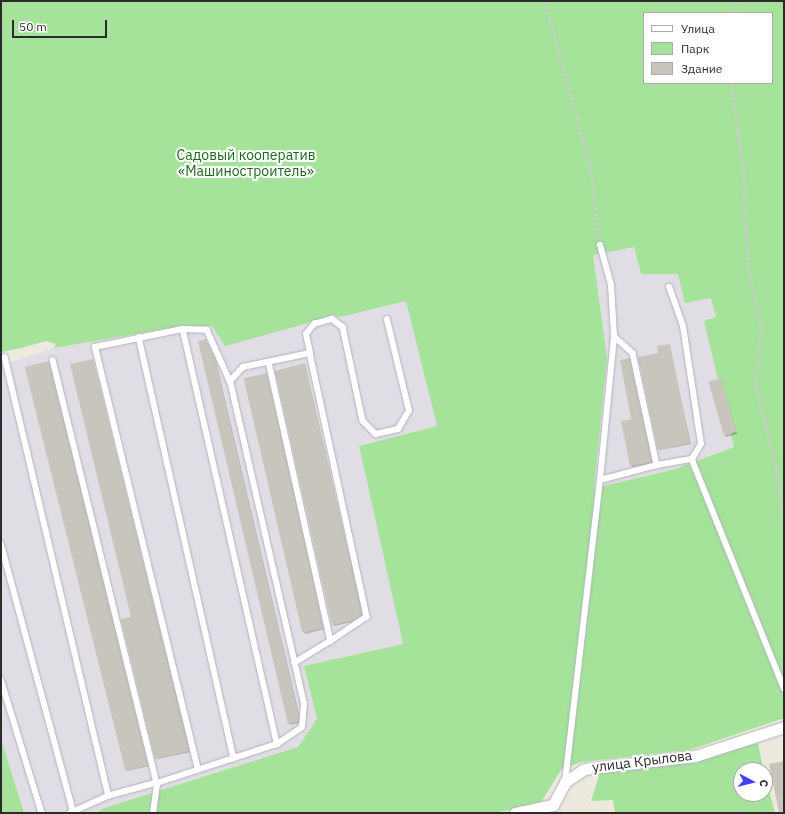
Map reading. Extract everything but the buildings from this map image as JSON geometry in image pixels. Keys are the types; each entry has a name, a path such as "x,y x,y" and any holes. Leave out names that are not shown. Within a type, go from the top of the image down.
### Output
{"street":[{"name":"улица Крылова","path":"515,813 553,809 565,782 584,769 695,756 784,727"}],"lane":[{"path":"565,782 600,480 614,336 611,285 600,245"},
{"path":"600,480 657,465 692,459 701,444 683,326 669,287"},
{"path":"295,663 368,617 306,334 314,324 332,319 343,327 363,421 376,434 398,429 409,411 387,320"},
{"path":"183,329 277,744"},
{"path":"1,543 73,812 108,796 157,783 198,770 277,744 302,727 304,704 230,381 207,330 183,329 95,347 198,770"},
{"path":"614,336 634,353 657,465"},
{"path":"139,337 234,758"},
{"path":"230,381 243,367 310,353"},
{"path":"5,357 108,796"},
{"path":"53,360 157,783 153,813"},
{"path":"269,362 331,641"},
{"path":"692,459 784,688"},
{"path":"1,679 42,813"}],"path":[{"path":"545,1 592,173 600,245"},
{"path":"735,12 736,1"},
{"path":"732,84 744,173 748,266 762,329 756,386 777,468 784,523"}],"shaded area":[{"path":"634,247 641,274 678,274 711,298 716,317 704,321 734,447 672,470 594,488 607,357 593,255"},
{"path":"406,301 437,426 359,446 403,644 304,666 317,719 298,747 104,808 96,813 24,813 1,739 1,364 54,348 181,326 212,326 333,316 340,317"}],"green space":[{"name":"Садовый кооператив «Машиностроитель»","path":"1,1 784,1 784,718 689,750 581,762 561,770 540,804 495,813 96,813 104,808 298,747 317,719 304,666 403,644 359,446 437,426 406,301 340,317 333,316 225,346 212,326 181,326 54,348 56,344 46,341 1,352","holes":["634,247 641,274 678,274 685,303 711,298 716,317 704,321 734,447 672,470 594,488 607,357 593,255"]},
{"path":"1,739 24,813 1,813"},
{"path":"758,743 762,762 733,762 733,802 772,802 775,813 615,813 613,800 591,801 600,772 686,763"}]}
